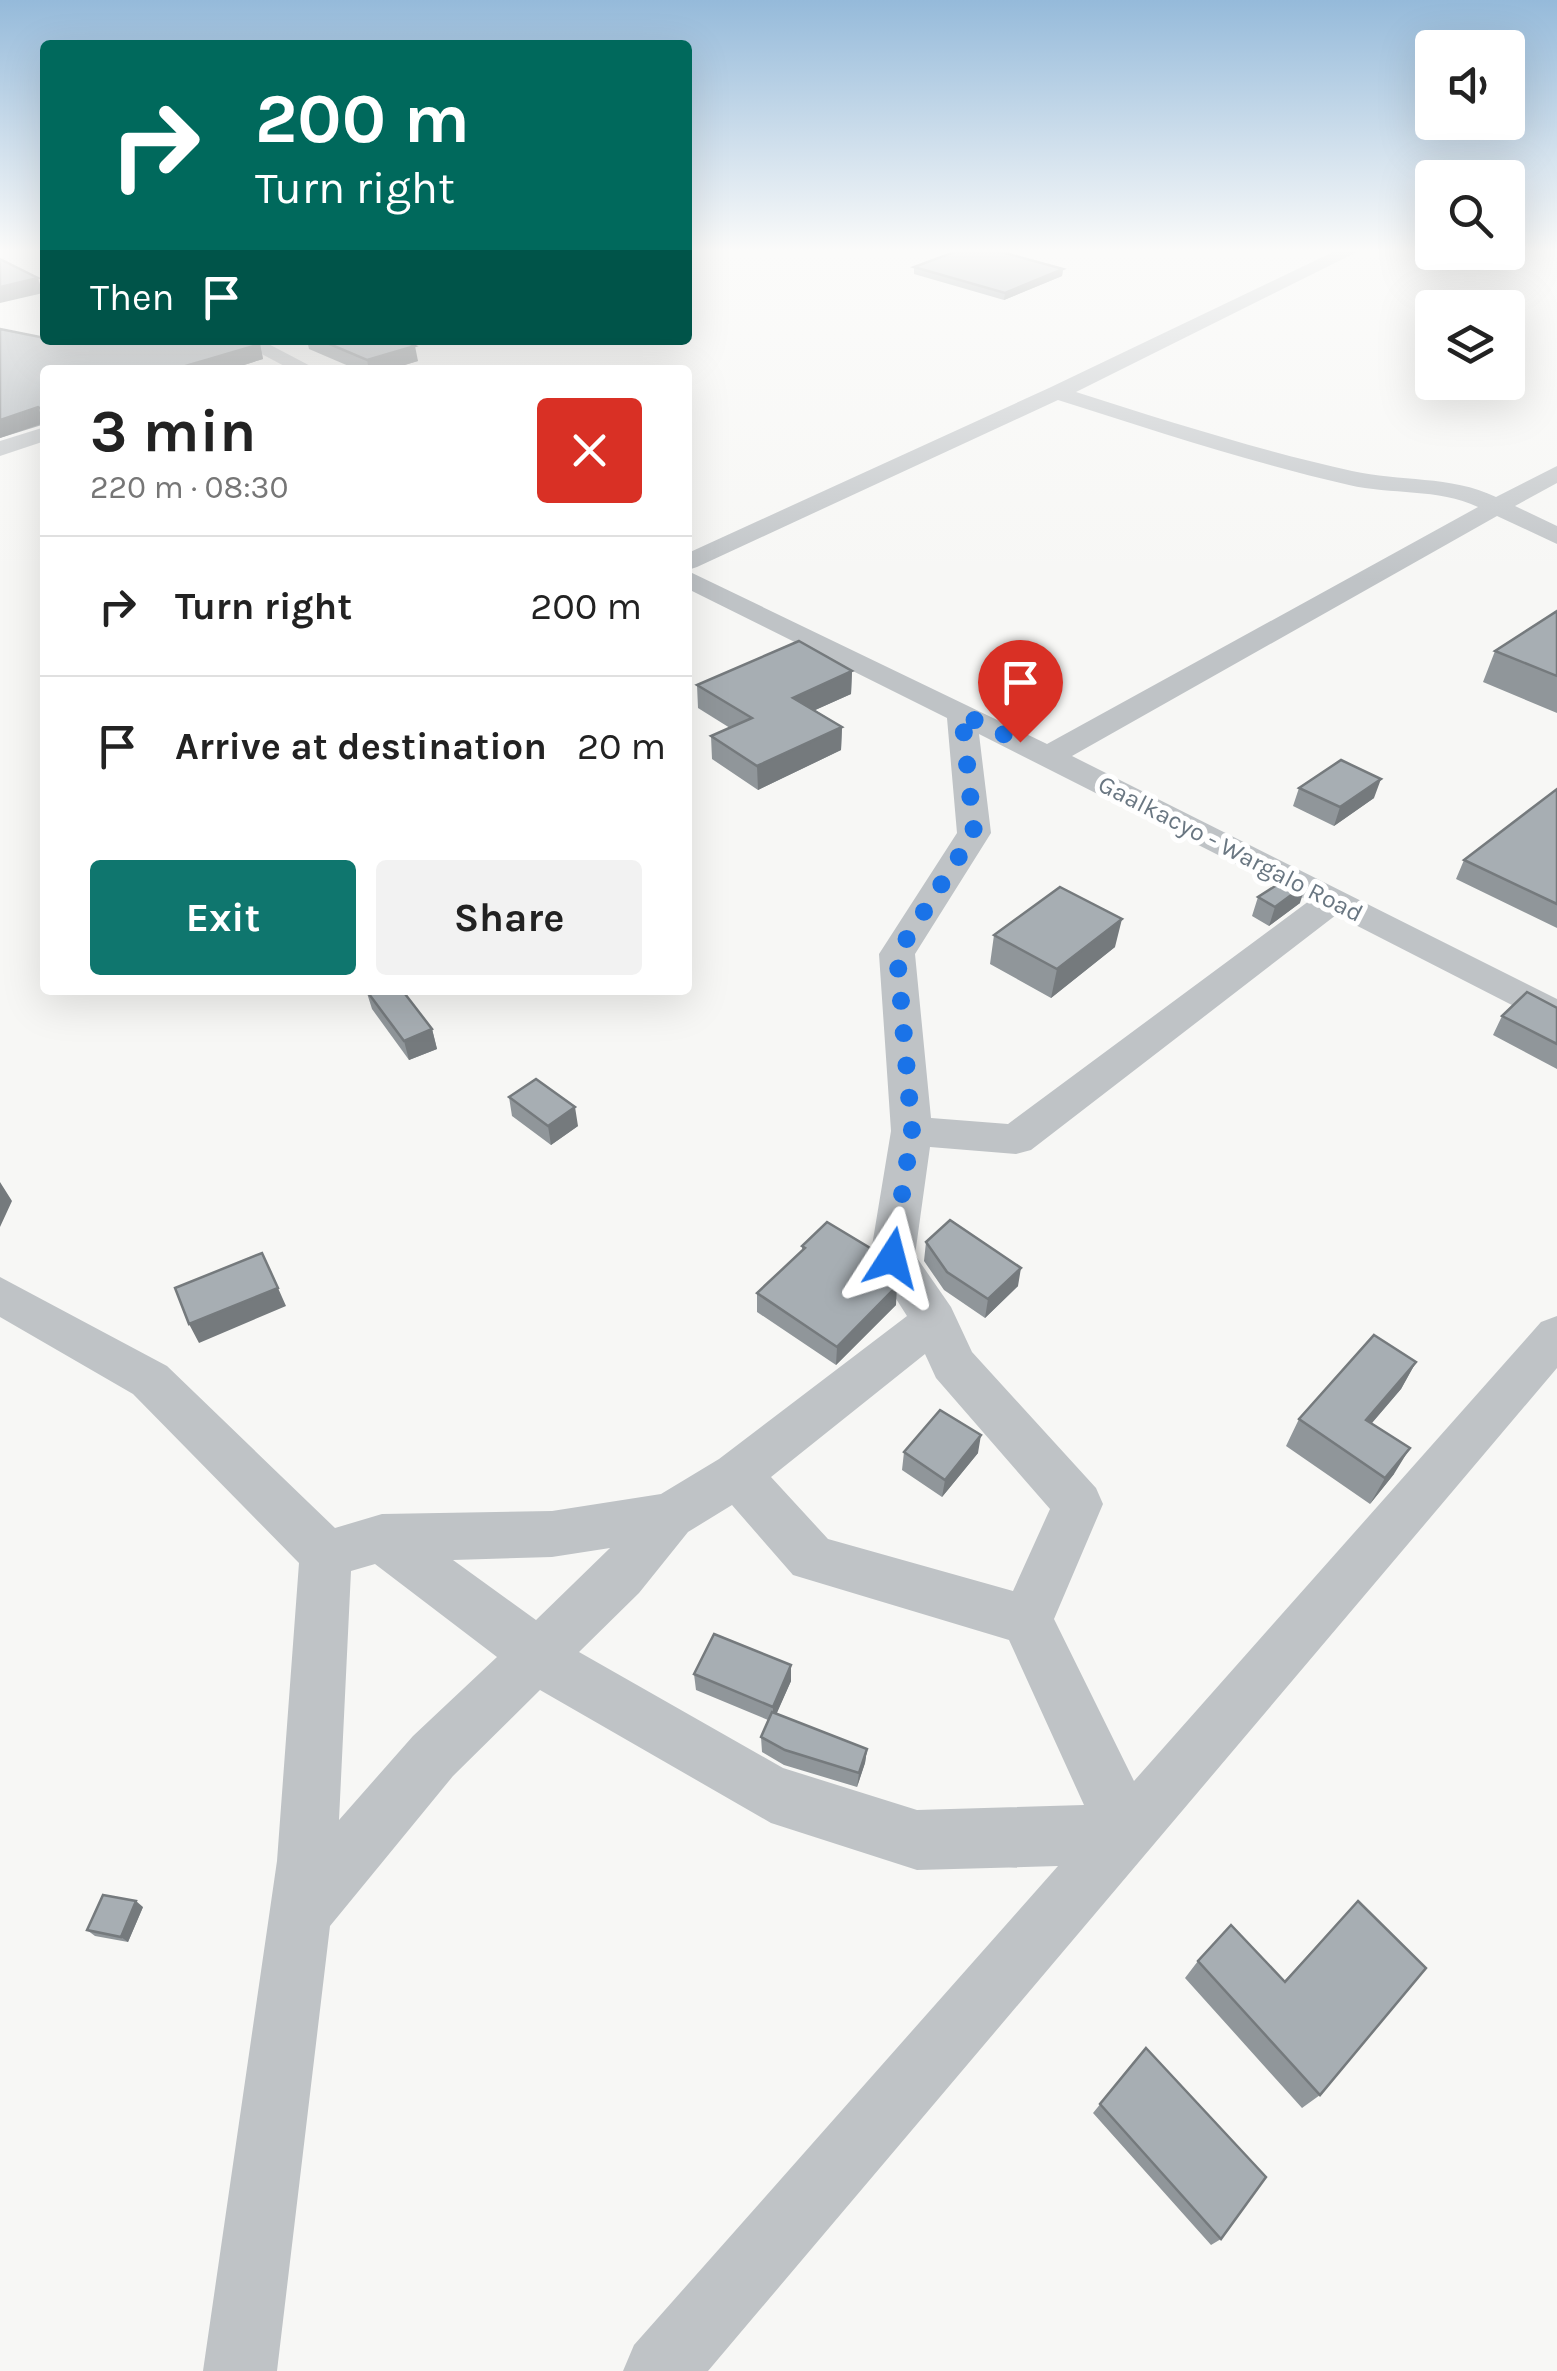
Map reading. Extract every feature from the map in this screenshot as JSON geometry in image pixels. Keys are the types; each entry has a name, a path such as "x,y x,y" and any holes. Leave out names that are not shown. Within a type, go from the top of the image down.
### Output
{"street":[{"path":"692,560 1122,362"},
{"path":"1058,393 1258,457 1359,480 1443,487 1500,507 1557,536"},
{"path":"0,448 40,436"},
{"path":"1048,756 1557,473"},
{"name":"Gaalkacyo - Wargalo Road","path":"692,581 1334,899 1557,1015"},
{"path":"962,714 974,833 897,954 912,1131 892,1258 935,1320 953,1364 1078,1504 1026,1620"},
{"path":"912,1131 1016,1139 1334,899"},
{"path":"0,1295 150,1380 326,1555 300,1913 240,2371"},
{"path":"300,1913 433,1756 620,1576 670,1516 737,1475 935,1320"},
{"path":"660,2371 1557,1335"},
{"path":"737,1475 812,1558 1026,1620 1128,1834"},
{"path":"326,1555 382,1538 552,1534 670,1516"},
{"path":"382,1538 578,1685 770,1794 917,1840 1128,1834"}],"building":[{"path":"0,362 200,362 189,365 40,365 40,408 0,420"},
{"path":"1557,611 1557,676 1495,651"},
{"path":"799,641 852,671 793,698 842,727 757,766 711,736 752,718 697,685"},
{"path":"1341,760 1381,779 1340,807 1299,788"},
{"path":"1557,789 1557,904 1464,860"},
{"path":"1291,876 1306,884 1275,907 1258,897"},
{"path":"1060,887 1122,919 1057,969 994,935"},
{"path":"1527,992 1557,1008 1557,1044 1502,1016"},
{"path":"370,995 406,995 432,1029 404,1041"},
{"path":"536,1079 575,1107 548,1126 509,1097"},
{"path":"950,1220 1021,1268 988,1299 947,1272 926,1242"},
{"path":"827,1222 875,1251 897,1286 837,1347 757,1293"},
{"path":"262,1253 278,1288 189,1324 175,1288"},
{"path":"1374,1335 1416,1362 1366,1420 1410,1448 1385,1478 1299,1419"},
{"path":"940,1410 981,1435 945,1480 904,1452"},
{"path":"714,1634 791,1665 773,1707 694,1674"},
{"path":"772,1712 867,1749 859,1773 785,1750 761,1737"},
{"path":"103,1895 136,1901 121,1937 87,1930"},
{"path":"1358,1901 1426,1968 1320,2095 1198,1961 1231,1925 1285,1982"},
{"path":"1146,2048 1266,2177 1221,2239 1100,2104"}],"route":[{"path":"892,1258 912,1131 897,954 974,833 962,714 1020,742"}]}
